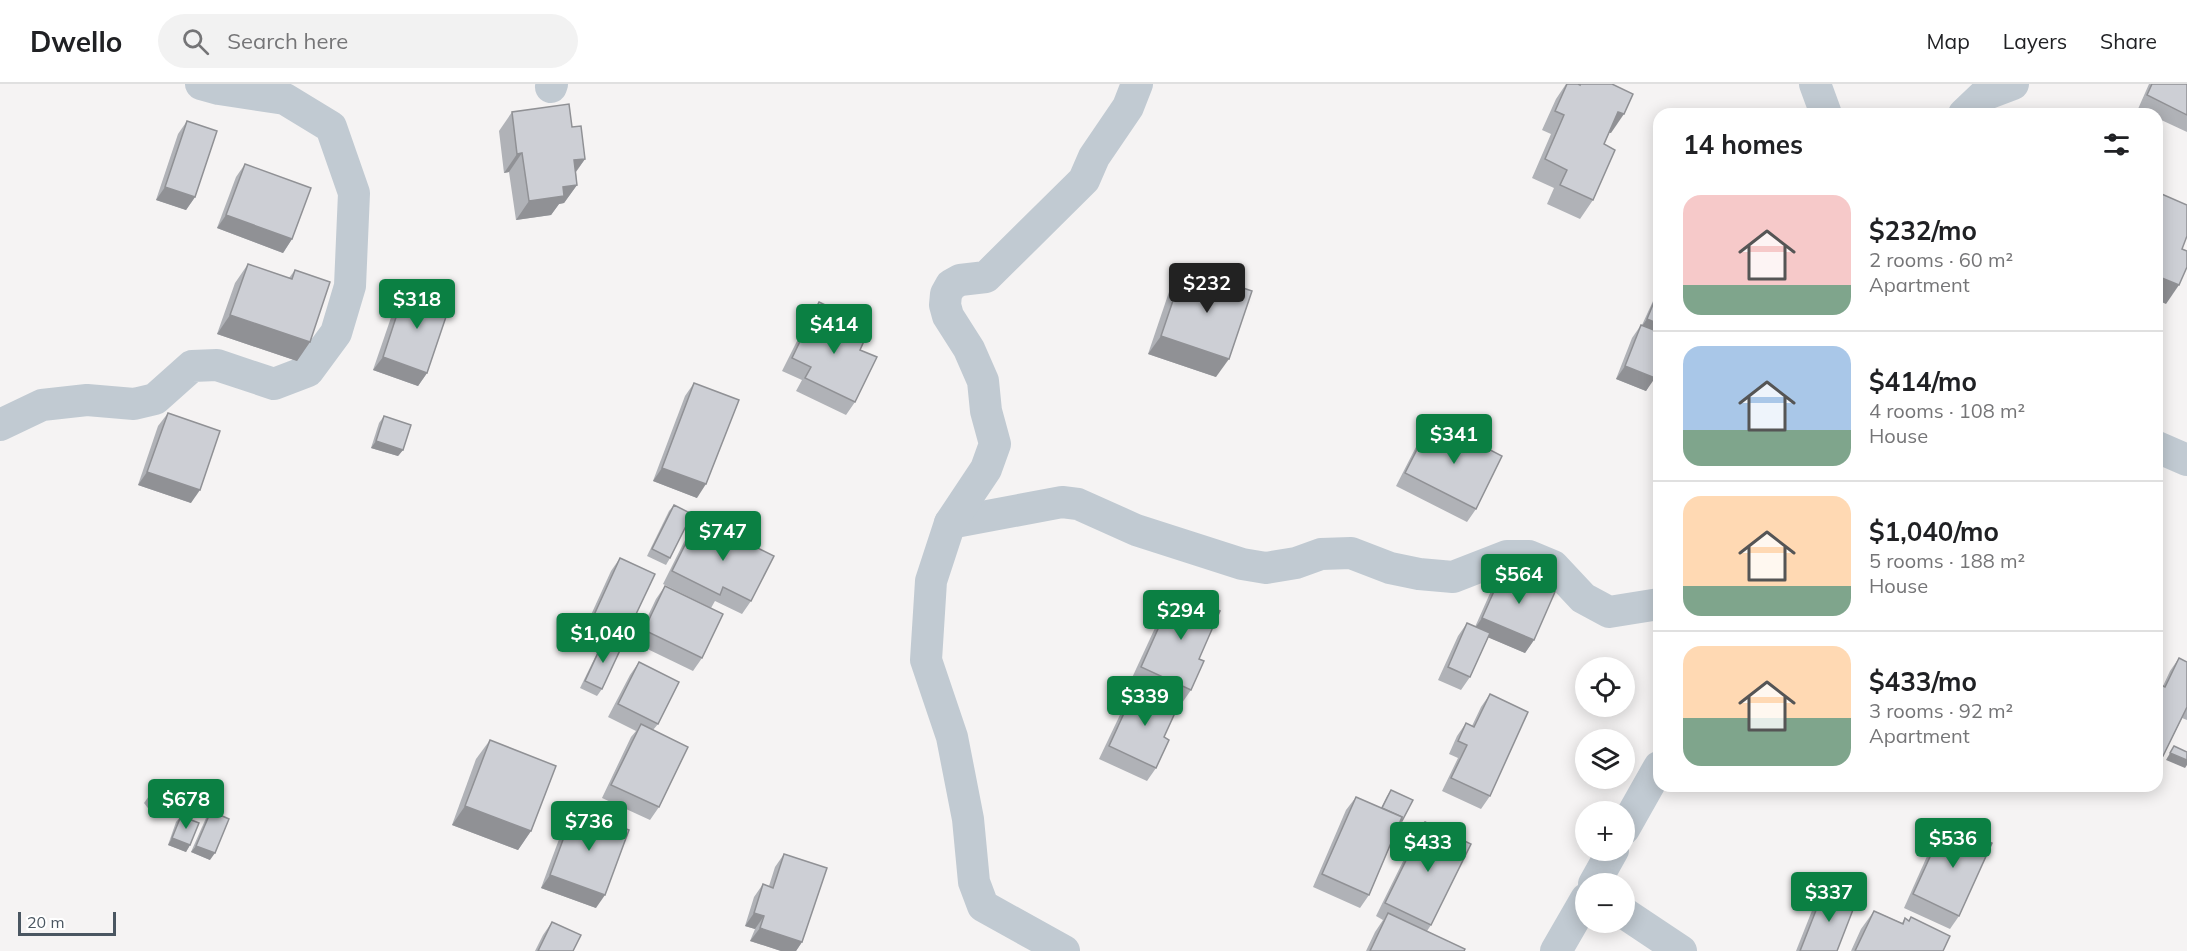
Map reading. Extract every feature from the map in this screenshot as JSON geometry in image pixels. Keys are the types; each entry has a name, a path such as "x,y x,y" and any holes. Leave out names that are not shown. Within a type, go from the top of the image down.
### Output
{"street":[{"path":"0,425 42,405 87,400 134,404 155,399 192,366 217,365 274,384 308,371 336,333 350,286 354,194 330,127 285,99 201,84"},
{"path":"1064,951 983,906 974,882 968,819 952,737 926,660 931,581 950,523 986,469 995,444 986,411 983,381 969,349 948,316 945,305 946,294 951,285 960,279 986,277 1084,180 1094,156 1128,107 1137,84"},
{"path":"1815,84 1824,108"},
{"path":"1969,98 2013,84"},
{"path":"2163,449 2187,459"},
{"path":"950,523 1062,502 1078,504 1136,530 1242,564 1266,568 1296,563 1321,554 1351,554 1390,568 1419,574 1453,577 1507,556 1528,556 1553,566 1583,598 1609,612 1653,605"},
{"path":"1635,810 1653,778"},
{"path":"1556,951 1575,918"},
{"path":"1635,920 1681,951"}],"building":[{"path":"1567,84 1612,84 1633,94 1624,114 1618,112 1604,144 1615,150 1593,200 1560,185 1567,170 1545,159 1564,115 1555,111"},
{"path":"2152,84 2187,84 2187,115 2147,95"},
{"path":"569,104 572,127 581,126 585,159 574,160 577,185 563,187 564,196 529,201 522,153 517,154 512,112"},
{"path":"187,121 217,131 195,197 165,187"},
{"path":"245,164 311,188 292,239 226,215"},
{"path":"2163,195 2187,205 2187,236 2182,249 2187,251 2187,267 2179,285 2163,278"},
{"path":"248,264 292,279 295,270 330,282 310,342 230,315"},
{"path":"1184,268 1252,291 1229,359 1161,336"},
{"path":"406,287 451,302 427,373 383,357"},
{"path":"819,302 844,314 837,328 864,341 860,350 877,357 855,402 805,378 811,367 792,358"},
{"path":"1653,304 1653,322 1647,319"},
{"path":"1641,325 1653,330 1653,377 1625,366"},
{"path":"694,383 739,400 706,484 662,468"},
{"path":"168,413 220,431 200,490 147,472"},
{"path":"384,416 411,425 403,450 376,441"},
{"path":"1440,424 1502,456 1476,509 1405,473 1426,432 1434,436"},
{"path":"674,505 692,514 670,558 652,549"},
{"path":"722,524 745,536 743,541 774,556 751,601 723,587 720,595 672,571 694,527 716,538"},
{"path":"620,558 655,574 628,631 594,615"},
{"path":"1504,569 1555,592 1534,640 1482,618"},
{"path":"665,586 723,614 702,658 644,630"},
{"path":"1175,591 1220,611 1199,659 1204,661 1191,690 1141,667"},
{"path":"1467,623 1490,633 1470,677 1448,667"},
{"path":"604,640 621,648 602,689 585,681"},
{"path":"2179,658 2187,662 2187,707 2163,756 2163,686 2165,687"},
{"path":"639,662 679,682 658,724 618,704"},
{"path":"1137,685 1179,704 1164,737 1169,740 1156,768 1109,746"},
{"path":"1490,694 1528,712 1490,796 1451,778 1467,745 1458,741 1466,723 1474,727"},
{"path":"641,724 688,747 659,807 611,785"},
{"path":"490,740 556,766 531,831 465,806"},
{"path":"2174,746 2187,752 2187,760 2170,753"},
{"path":"171,780 180,793 159,809 149,796"},
{"path":"1391,790 1413,800 1402,821 1402,817 1382,808"},
{"path":"1356,797 1402,817 1369,895 1322,874"},
{"path":"574,810 629,830 605,895 550,875"},
{"path":"211,811 229,819 215,853 196,846"},
{"path":"181,816 199,823 190,845 172,838"},
{"path":"1425,822 1471,844 1431,925 1385,903"},
{"path":"1946,822 1992,843 1959,916 1913,894"},
{"path":"784,854 827,868 802,942 760,928 764,916 754,913 763,884 773,888"},
{"path":"1824,890 1856,902 1837,951 1800,951"},
{"path":"1874,911 1903,924 1905,918 1909,921 1911,917 1950,936 1943,951 1855,951"},
{"path":"1388,913 1465,949 1464,951 1370,951"},
{"path":"552,922 581,935 573,951 538,951"}]}
